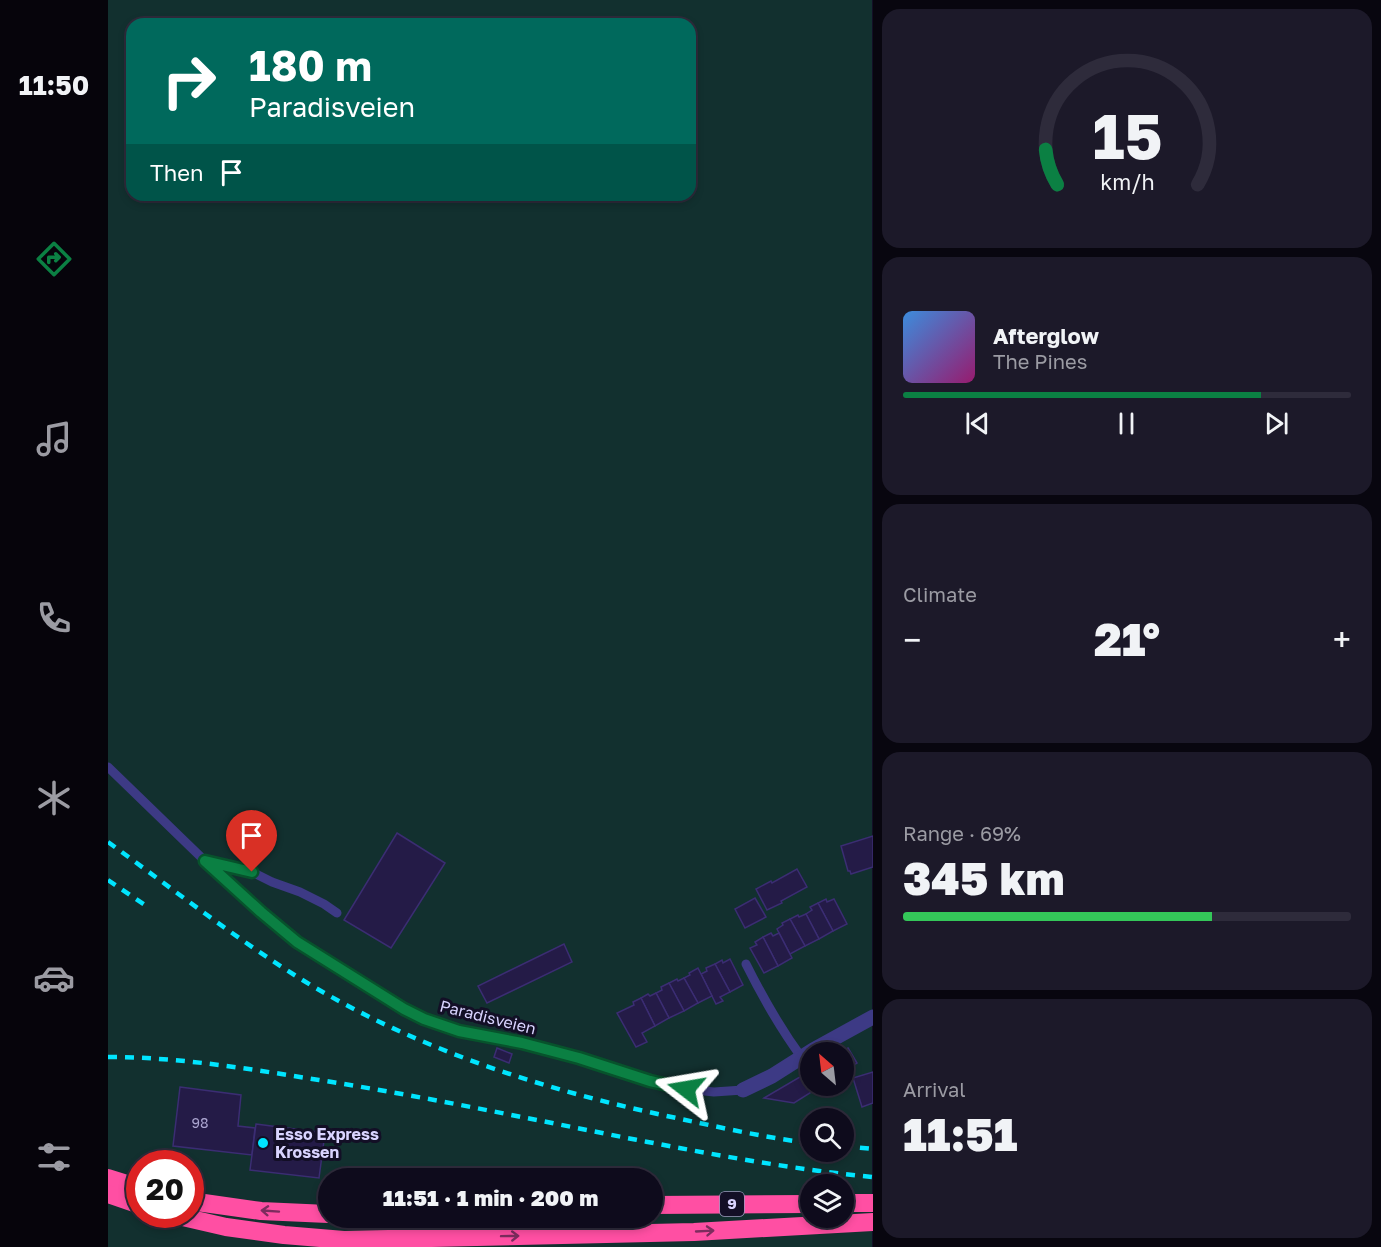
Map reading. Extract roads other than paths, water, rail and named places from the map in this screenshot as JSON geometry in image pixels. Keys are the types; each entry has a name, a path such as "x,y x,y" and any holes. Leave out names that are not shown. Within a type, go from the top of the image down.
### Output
{"highway":[{"path":"108,1178 126,1184"},
{"path":"108,1194 126,1200"},
{"path":"204,1203 261,1211 318,1214"},
{"path":"854,1203 873,1203"},
{"name":"9","path":"663,1205 800,1204"},
{"name":"9","path":"204,1222 284,1235 378,1243 694,1232 873,1222"},
{"name":"9","path":"284,1235 307,1247"}],"main road":[{"path":"378,1243 383,1228"},
{"path":"393,1228 402,1243"}],"street":[{"name":"Paradisveien","path":"828,1042 873,1017"},
{"name":"Paradisveien","path":"743,1090 800,1059"}],"lane":[{"name":"Paradisveien","path":"108,767 205,861 297,942 404,1009 424,1019 459,1031 522,1043 579,1058 650,1081 714,1092 743,1090"},
{"path":"205,861 252,872 300,892 338,913"},
{"path":"746,964 761,994 800,1055"}],"railway":[{"path":"108,842 224,927 296,976 341,1002 434,1046 531,1081 580,1095 729,1129 800,1141"},
{"path":"108,880 145,905"},
{"path":"108,1057 188,1061 357,1086 715,1155 873,1177"},
{"path":"854,1147 873,1149"}],"place":[{"name":"Esso Express Krossen","path":"263,1143"}]}
